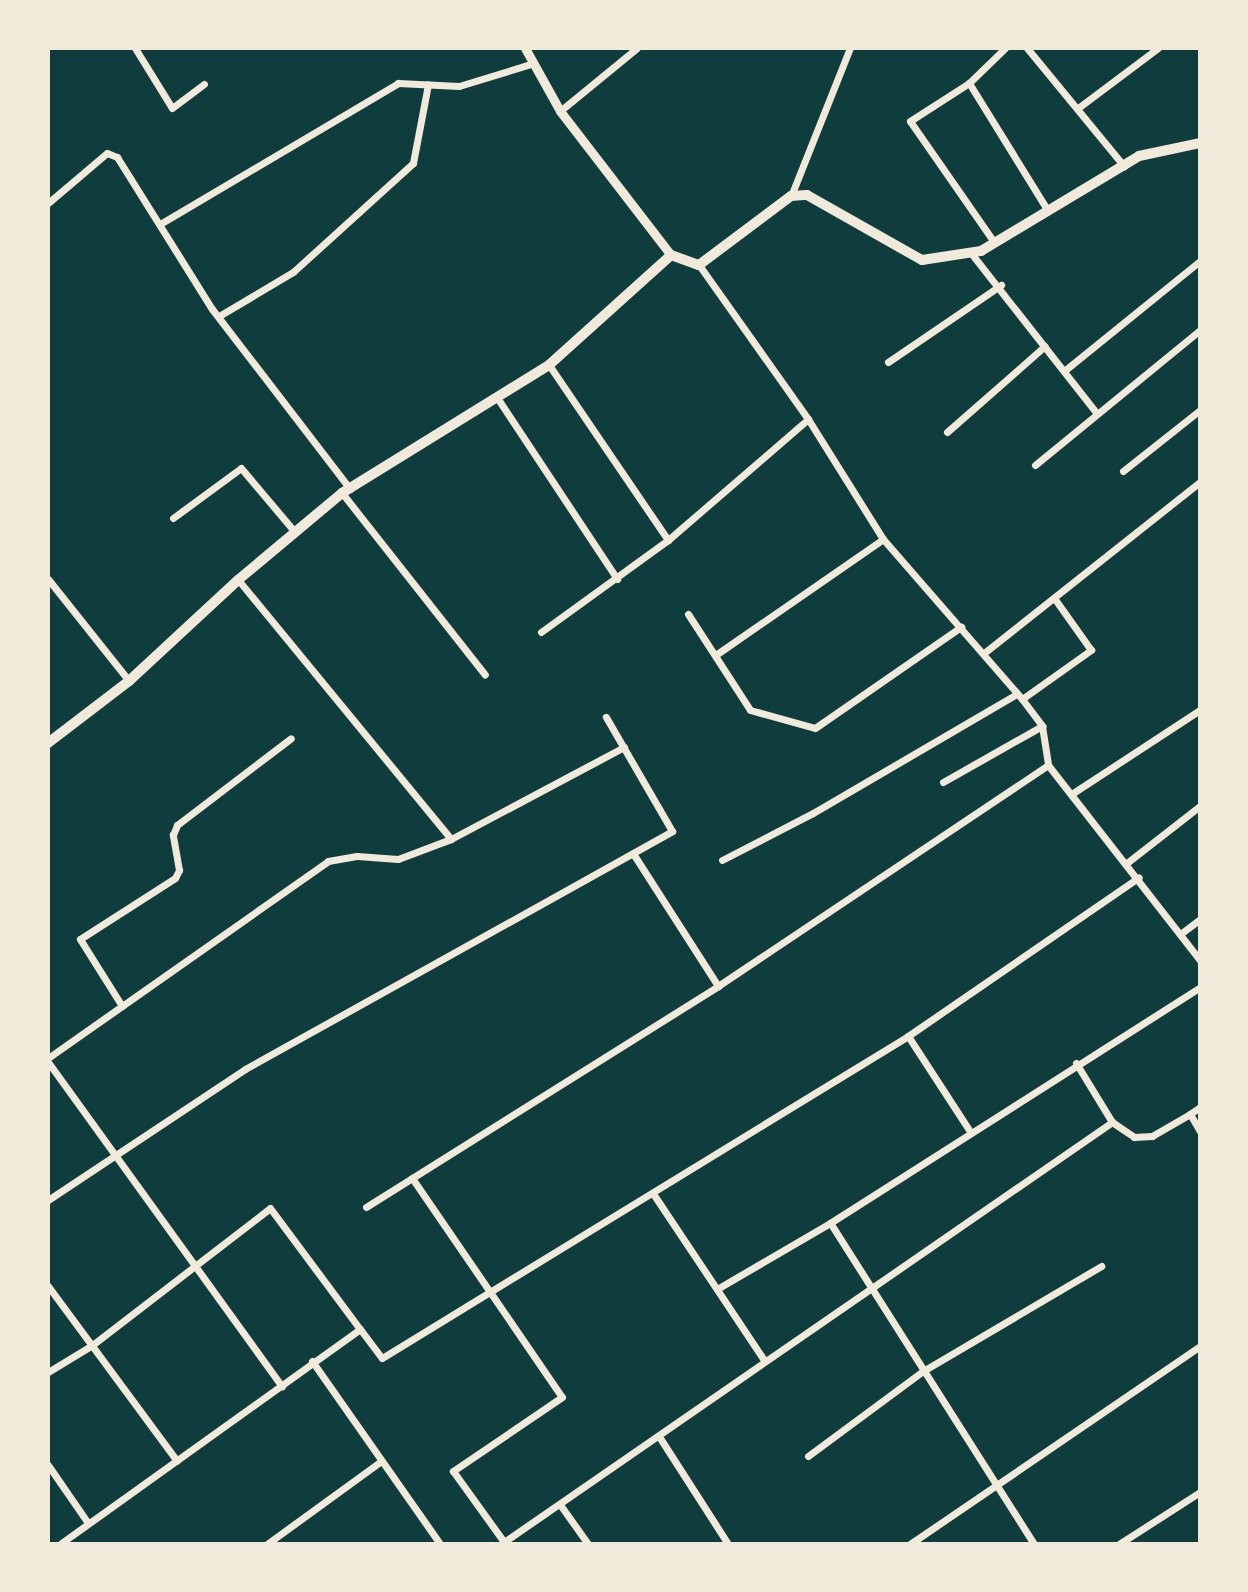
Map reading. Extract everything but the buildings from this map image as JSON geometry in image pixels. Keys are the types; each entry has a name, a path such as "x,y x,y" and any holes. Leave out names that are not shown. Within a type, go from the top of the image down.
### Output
{"main road":[{"path":"50,738 129,681 294,531 346,491 549,365 671,255 699,265 791,196 807,195 922,260 971,253 1139,156 1200,143"}],"street":[{"path":"135,48 172,108 204,84"},
{"path":"525,48 560,111 671,255"},
{"path":"560,111 637,48"},
{"path":"791,196 850,48"},
{"path":"994,242 910,121 969,83 1005,48"},
{"path":"1027,48 1124,166"},
{"path":"1078,108 1158,48"},
{"path":"160,224 398,83 459,86 534,63"},
{"path":"969,83 1048,211"},
{"path":"219,316 293,272 413,163 428,84"},
{"path":"48,203 107,153 117,157 219,316 485,675"},
{"path":"971,253 1001,285 1095,411"},
{"path":"1064,371 1200,261"},
{"path":"699,265 808,419 883,539 1020,696 1042,726 1048,765 1183,932 1200,960"},
{"path":"888,362 1001,285"},
{"path":"1035,465 1095,411 1200,330"},
{"path":"947,432 1045,346"},
{"path":"549,365 668,540"},
{"path":"498,399 617,579"},
{"path":"1123,471 1200,410"},
{"path":"541,632 668,540 808,419"},
{"path":"173,518 241,468 294,531"},
{"path":"984,653 1200,482"},
{"path":"717,654 883,539"},
{"path":"48,579 129,681"},
{"path":"238,580 451,839"},
{"path":"722,860 813,813 1020,696 1091,650 1054,598"},
{"path":"688,614 717,654 750,710 815,728 961,627"},
{"path":"1073,793 1200,710"},
{"path":"48,1200 111,1154 245,1069 634,855 672,831 606,717"},
{"path":"943,782 1042,726"},
{"path":"122,1006 80,939 175,878 179,870 173,835 177,825 291,738"},
{"path":"282,1386 111,1154 48,1060 328,861 357,856 398,859 451,839 624,747"},
{"path":"366,1207 718,986 1048,765"},
{"path":"1128,862 1200,806"},
{"path":"634,855 718,986"},
{"path":"48,1372 91,1346 270,1208 382,1358 487,1292 654,1195 908,1036 1139,877"},
{"path":"1183,932 1200,919"},
{"path":"717,1289 830,1223 969,1130 1200,987"},
{"path":"908,1036 969,1130"},
{"path":"1076,1063 1112,1122 1134,1137 1152,1136 1200,1107"},
{"path":"1190,1114 1200,1131"},
{"path":"412,1178 487,1292 562,1397 453,1471 502,1543 660,1438 764,1360 1112,1122"},
{"path":"654,1195 764,1360"},
{"path":"830,1223 1034,1544"},
{"path":"808,1456 923,1371 1101,1266"},
{"path":"48,1286 177,1461"},
{"path":"60,1544 360,1329"},
{"path":"910,1544 1200,1346"},
{"path":"312,1361 440,1544"},
{"path":"660,1438 728,1544"},
{"path":"267,1544 380,1462"},
{"path":"48,1465 88,1523"},
{"path":"1119,1544 1200,1492"},
{"path":"561,1506 588,1544"}]}
